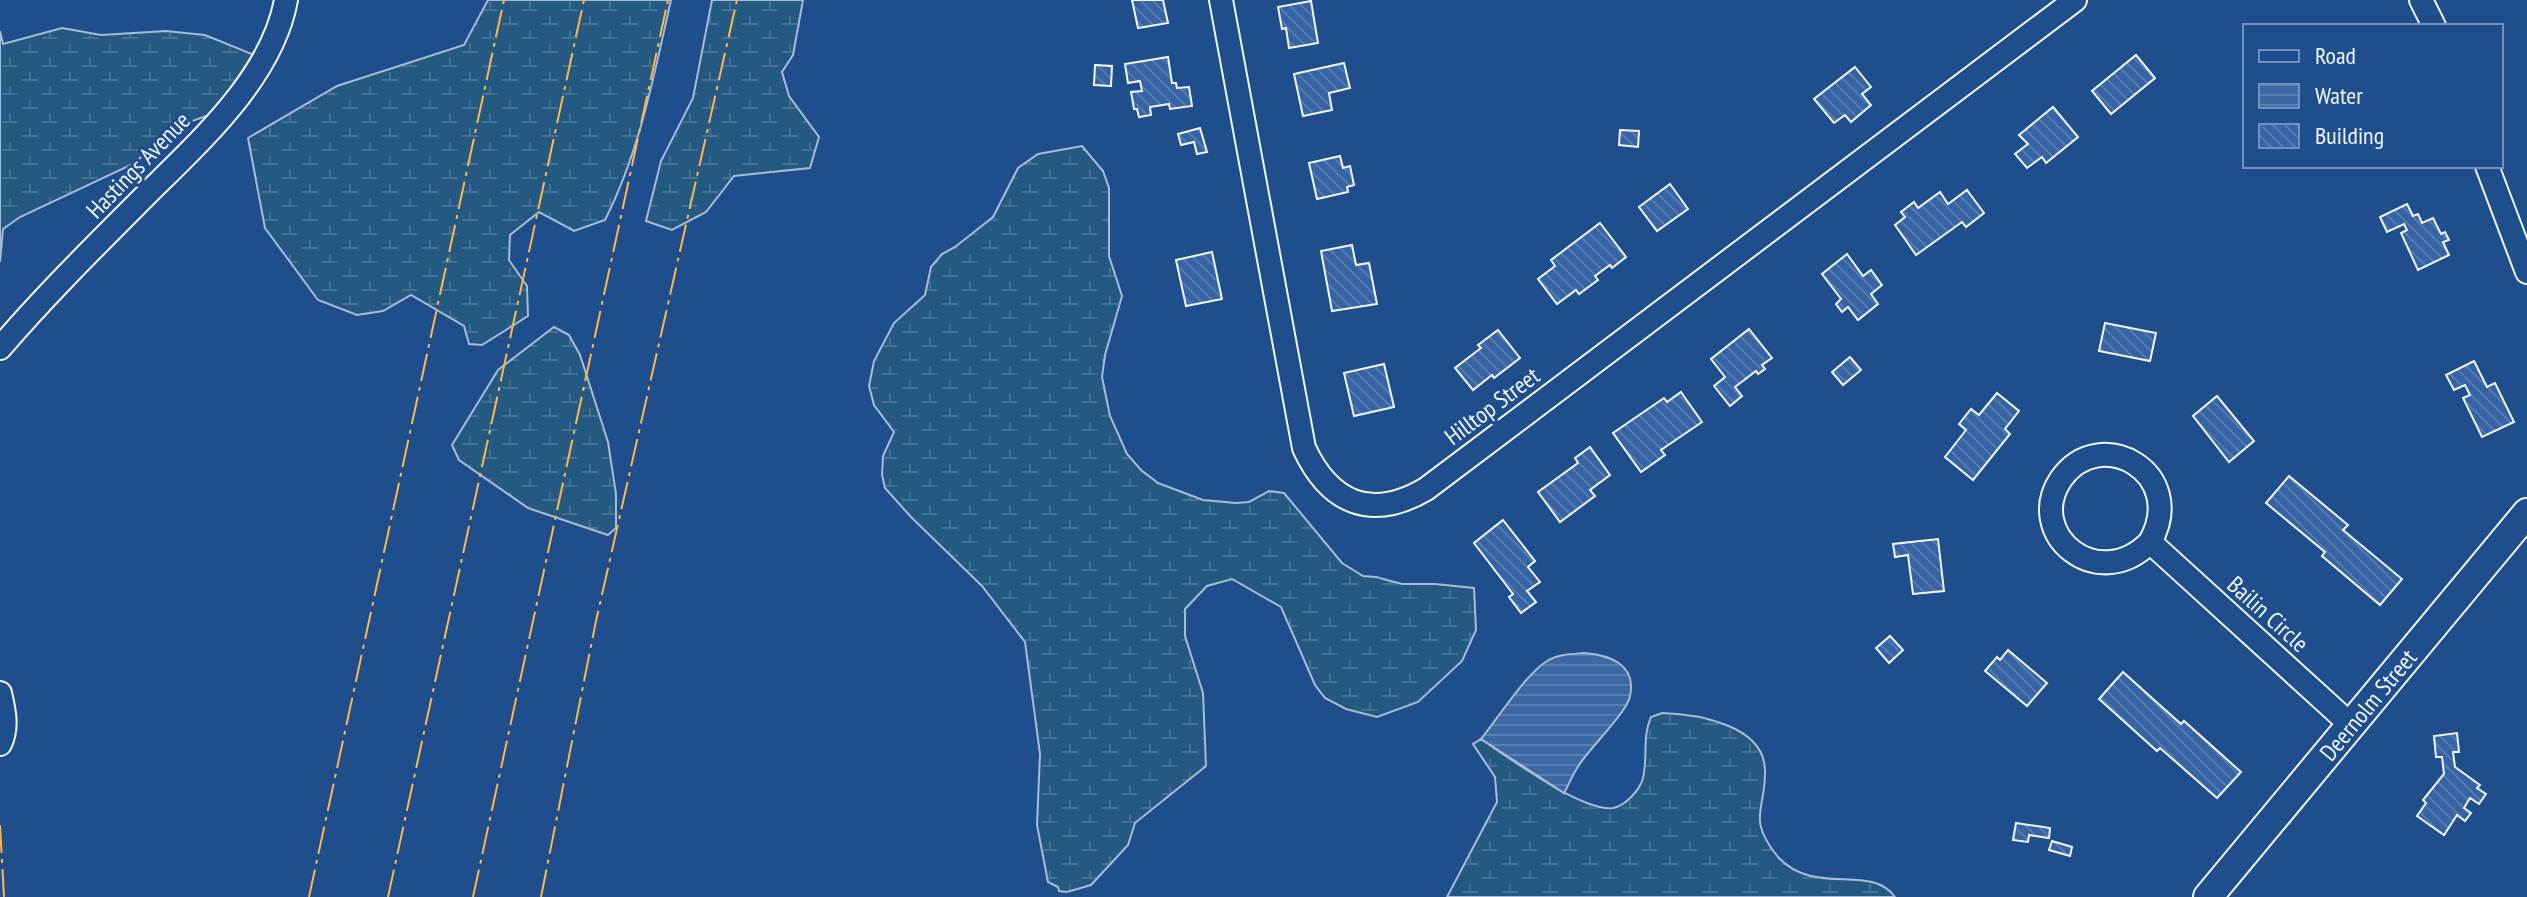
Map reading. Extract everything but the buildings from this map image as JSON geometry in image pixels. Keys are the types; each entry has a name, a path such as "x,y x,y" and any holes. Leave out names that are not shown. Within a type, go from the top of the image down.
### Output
{"street":[{"name":"Hastings Avenue","path":"0,348 45,297 230,106 265,58 279,32 286,0"},
{"name":"Hilltop Street","path":"1221,0 1304,448 1320,477 1333,489 1359,502 1388,506 1408,500 1426,489 2075,0"},
{"path":"2421,0 2433,24"},
{"path":"2488,168 2527,272"},
{"path":"2104,455 2128,460 2138,466 2154,484 2161,508 2160,520 2150,542 2133,557 2111,563 2089,561 2070,550 2057,532 2052,510 2056,489 2062,478 2080,462 2104,455"},
{"name":"Deernolm Street","path":"2208,897 2527,513"},
{"name":"Bailin Circle","path":"2150,542 2351,725"},
{"path":"0,693 5,717 4,736 0,744"}],"green space":[{"path":"488,0 671,0 637,140 605,220 574,231 539,212 510,235 509,260 527,286 528,316 482,345 469,344 464,326 411,295 383,311 357,315 318,300 265,228 248,138 337,86 464,45"},
{"path":"712,0 803,0 793,55 782,72 789,96 819,137 810,168 734,176 706,212 672,230 646,221 661,161 693,98"},
{"path":"62,28 101,35 166,31 205,35 259,57 220,111 170,129 135,163 20,217 3,229 0,262 0,31 3,44"},
{"path":"1082,146 1103,171 1109,188 1109,256 1122,296 1102,377 1110,416 1127,454 1158,483 1203,500 1249,502 1269,491 1284,493 1342,563 1363,576 1402,584 1474,588 1476,630 1462,661 1418,702 1377,717 1346,709 1325,698 1315,685 1281,607 1232,579 1207,586 1185,609 1185,636 1203,693 1206,766 1135,823 1128,845 1091,885 1067,892 1059,891 1058,887 1048,882 1037,825 1040,754 1025,642 982,586 885,488 883,456 894,432 874,405 869,386 874,361 894,323 925,295 931,267 942,254 993,217 1018,168 1038,154"},
{"path":"554,327 569,335 580,355 608,442 616,494 616,528 608,535 528,508 459,460 452,445 498,370"},
{"path":"1662,713 1693,716 1726,725 1753,742 1762,755 1765,770 1760,823 1778,857 1793,869 1825,878 1872,882 1885,887 1895,897 1447,897 1497,802 1495,777 1473,744 1481,739 1565,793 1600,807 1613,808 1627,801 1641,783 1648,725 1651,717"}],"water":[{"path":"1584,653 1619,663 1629,676 1630,696 1623,711 1579,765 1564,793 1481,739 1521,686 1547,661"}],"power":[{"path":"309,897 504,0"},
{"path":"388,897 584,0"},
{"path":"473,897 668,0"},
{"path":"541,897 596,621 737,0"},
{"path":"0,825 4,897"}]}
